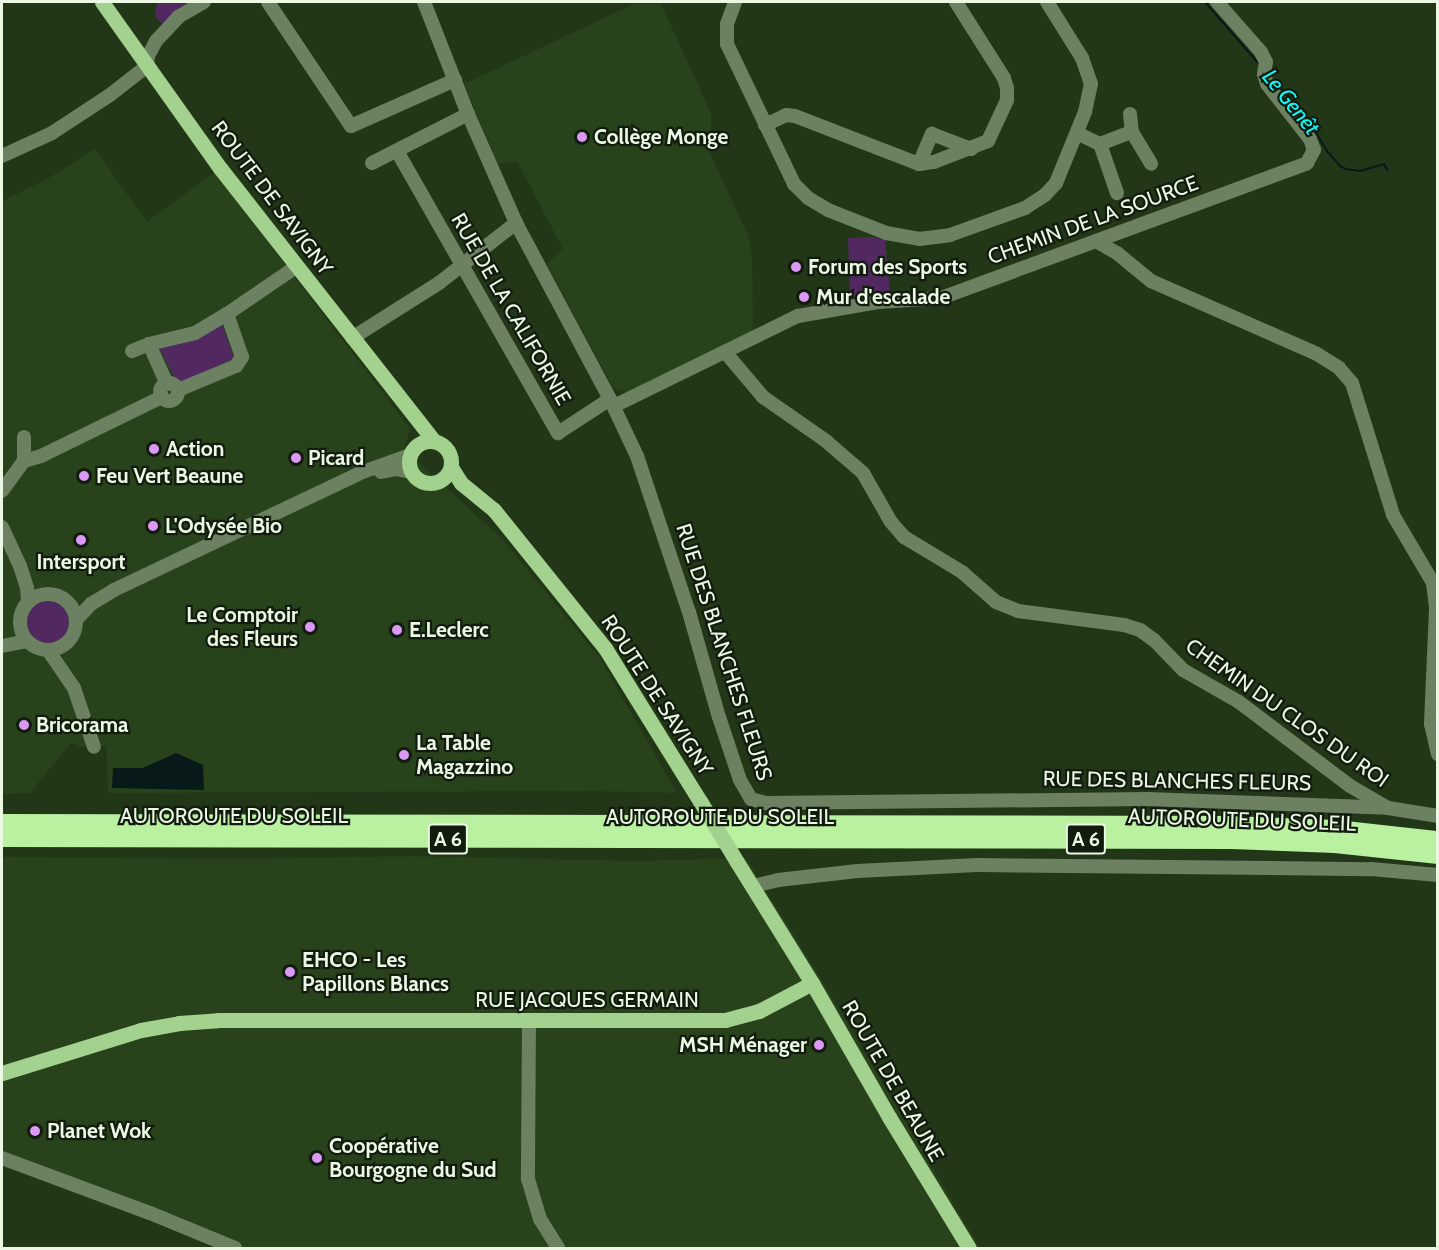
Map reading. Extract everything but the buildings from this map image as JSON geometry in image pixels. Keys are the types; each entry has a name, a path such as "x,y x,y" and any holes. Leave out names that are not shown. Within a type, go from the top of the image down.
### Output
{"highway":[{"name":"AUTOROUTE DU SOLEIL","path":"2,823 1230,825 1336,829 1437,840"},
{"name":"AUTOROUTE DU SOLEIL","path":"2,838 1242,840 1335,844 1437,855"},
{"path":"2,848 126,846 156,838"}],"main road":[{"name":"ROUTE DE SAVIGNY","path":"102,2 220,168 434,441"},
{"path":"413,416 411,472 423,482 439,481 451,467 447,449 434,441 425,441 413,450"},
{"name":"ROUTE DE SAVIGNY","path":"451,467 461,483 482,501 580,616 618,667 782,933"},
{"name":"ROUTE DE SAVIGNY","path":"439,481 482,501"},
{"name":"ROUTE DE BEAUNE","path":"782,933 889,1117 969,1248"},
{"name":"RUE JACQUES GERMAIN","path":"2,1073 141,1030 192,1021 735,1019 759,1011 812,983"}],"street":[{"path":"2,156 71,121 147,66 148,56 158,38 178,17 204,2"},
{"path":"268,2 351,126 455,80"},
{"name":"RUE DES BLANCHES FLEURS","path":"424,2 468,114 516,223 612,402 637,456 670,551 708,684 740,780 748,796 755,801 766,803 1147,799 1388,808"},
{"path":"735,2 727,24 727,45 794,184 808,198 901,242 950,235 1036,202 1056,183 1085,112 1091,84 1082,58 1047,2"},
{"path":"765,125 786,115 795,116 919,164 929,164 988,141 993,135 1007,100 1007,88 1004,78 956,2"},
{"name":"CHEMIN DE LA SOURCE","path":"612,402 798,316 905,297 941,298 1307,163 1313,156 1314,150 1310,138 1267,84 1261,52 1217,2"},
{"path":"372,163 468,114"},
{"path":"1130,114 1132,132 1150,164"},
{"path":"1100,144 1132,132"},
{"path":"1077,133 1100,144 1117,193"},
{"path":"919,164 932,134 971,149"},
{"name":"RUE DE LA CALIFORNIE","path":"397,151 558,433 612,402"},
{"path":"352,338 439,283 516,223"},
{"path":"1096,241 1117,254 1151,281 1317,354 1339,368 1352,383 1389,505 1432,583 1436,609 1431,724 1437,754"},
{"path":"132,351 149,344 195,333 296,267"},
{"path":"24,461 41,456 169,390 236,366 242,357 227,314"},
{"path":"149,344 169,390"},
{"name":"CHEMIN DU CLOS DU ROI","path":"724,352 763,397 826,441 859,469 871,484 891,522 904,537 962,572 996,602 1018,610 1124,625 1140,630 1154,640 1183,670 1239,702 1321,766 1388,808 1437,816"},
{"path":"2,491 24,461 24,437"},
{"path":"76,620 91,604 114,590 413,450"},
{"path":"353,478 396,469 411,472"},
{"path":"2,527 20,566 27,588 28,602 20,617 20,625 27,642"},
{"path":"20,566 34,584 49,594 68,602 114,590"},
{"path":"28,602 49,594"},
{"path":"48,650 65,644 74,633 76,620 68,602"},
{"path":"2,641 20,625"},
{"path":"2,646 27,642 48,650 70,681 87,722 93,747"},
{"path":"65,644 70,681"},
{"path":"753,886 803,877 903,867 977,865 1359,869 1412,871 1437,876"},
{"path":"529,1021 528,1179 540,1219 558,1248"},
{"path":"2,1158 150,1213 235,1248"}],"shaded area":[{"path":"157,2 192,2 162,24 155,16"},
{"path":"638,2 660,2 711,113 711,144 707,147 748,235 752,256 753,333 630,393 613,388 547,264 563,249 517,161 498,164 464,84"},
{"path":"95,149 147,222 215,172 410,429 404,449 503,540 599,657 677,793 584,791 108,793 106,746 79,747 72,742 30,793 2,794 2,201 47,179"},
{"path":"872,237 885,240 890,292 850,297 848,238"},
{"path":"221,322 234,358 187,381 177,382 158,345"},
{"path":"48,601 63,607 69,622 63,637 48,643 33,637 27,622 33,607"},
{"path":"176,753 203,765 204,790 112,788 113,768 143,768"},
{"path":"412,856 636,861 746,858 823,982 980,1248 227,1248 2,1161 2,857 232,859"}],"waterway":[{"name":"Le Genêt","path":"1205,2 1259,64"},
{"name":"Le Genêt","path":"1273,80 1306,117 1327,151 1340,166 1360,171 1384,164 1387,170"}],"place":[{"name":"Collège Monge","path":"582,137"},
{"name":"Forum des Sports","path":"796,267"},
{"name":"Mur d'escalade","path":"804,297"},
{"name":"Action","path":"154,449"},
{"name":"Picard","path":"296,458"},
{"name":"Feu Vert Beaune","path":"84,476"},
{"name":"L'Odysée Bio","path":"153,526"},
{"name":"Intersport","path":"81,540"},
{"name":"Le Comptoir des Fleurs","path":"310,627"},
{"name":"E.Leclerc","path":"397,630"},
{"name":"Bricorama","path":"24,725"},
{"name":"La Table Magazzino","path":"404,755"},
{"name":"EHCO - Les Papillons Blancs","path":"290,972"},
{"name":"MSH Ménager","path":"819,1045"},
{"name":"Planet Wok","path":"35,1131"},
{"name":"Coopérative Bourgogne du Sud","path":"317,1158"}]}
